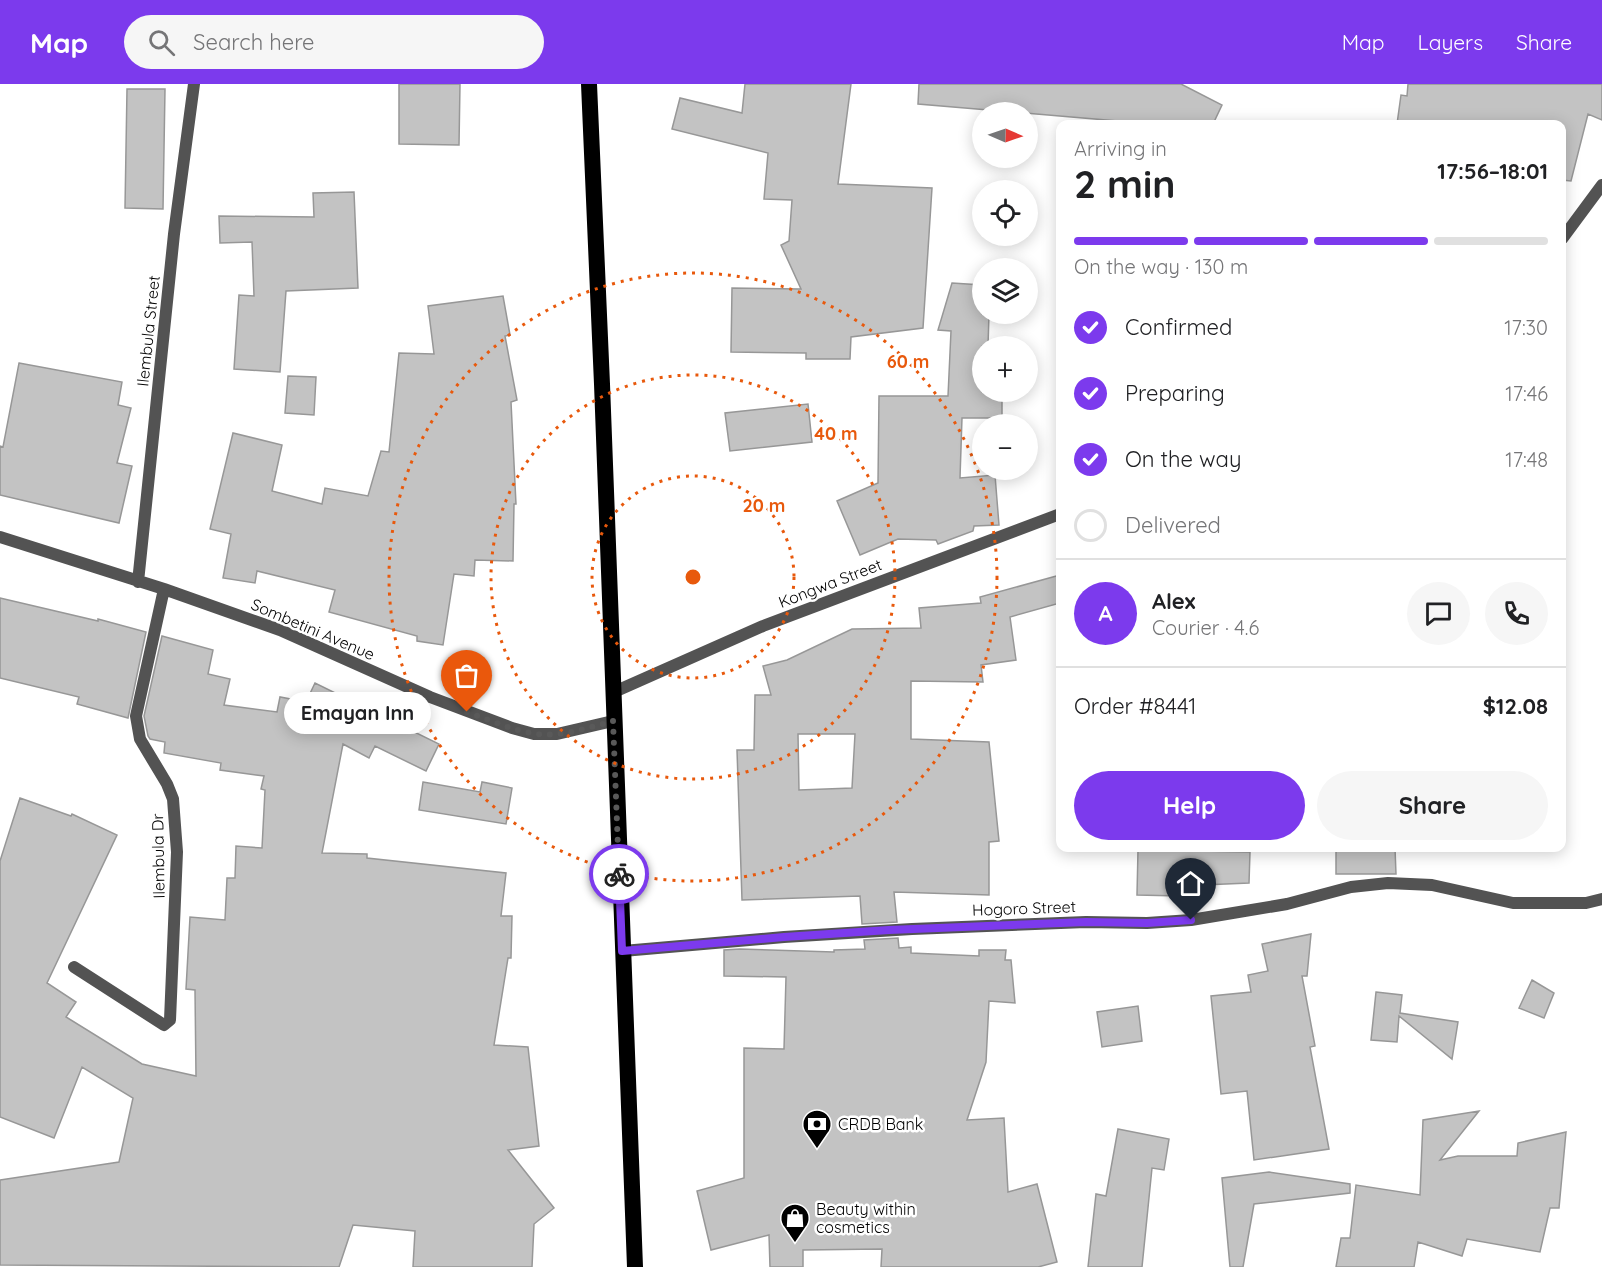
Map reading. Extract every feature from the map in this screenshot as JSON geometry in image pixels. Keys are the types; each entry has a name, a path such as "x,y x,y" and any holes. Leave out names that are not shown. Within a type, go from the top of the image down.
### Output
{"highway":[{"path":"589,84 635,1267"}],"street":[{"name":"Ilembula Street","path":"138,582 174,234 194,84"},
{"path":"1566,234 1602,185"},
{"name":"Kongwa Street","path":"614,692 763,626 1056,516"},
{"name":"Sombetini Avenue","path":"0,537 164,589 280,630 430,697 512,728 534,734 557,734 613,721"},
{"name":"Ilembula Dr","path":"74,968 164,1025 170,1020 177,852 173,799 168,784 140,739 136,716 164,589"},
{"name":"Hogoro Street","path":"622,951 784,937 922,929 1191,920 1287,904 1351,887 1388,883 1432,885 1513,903 1586,903 1602,899"}],"building":[{"path":"399,84 460,84 459,145 399,144"},
{"path":"745,84 851,84 838,184 932,188 923,328 851,337 850,359 806,359 806,353 731,352 732,288 801,289 781,245 789,241 792,200 764,199 768,153 672,129 680,98 742,113"},
{"path":"919,84 1181,84 1222,105 1215,120 1106,120 1038,114 1038,102 972,102 972,109 918,104"},
{"path":"1408,84 1602,84 1602,120 1588,114 1571,181 1566,180 1566,120 1398,120 1401,95 1407,96"},
{"path":"127,89 165,89 163,209 125,208"},
{"path":"354,192 358,288 286,291 280,372 234,369 239,295 254,296 252,242 220,243 219,216 314,217 313,193"},
{"path":"952,283 972,284 972,324 989,324 988,336 972,336 972,402 1002,402 1002,414 972,414 972,418 962,418 960,478 995,480 999,525 974,526 973,531 938,544 936,540 898,539 860,555 837,501 878,483 879,396 948,396 951,331 938,330"},
{"path":"503,296 510,335 505,336 517,400 511,402 516,504 514,504 513,561 475,560 474,576 454,574 443,645 417,641 417,636 329,612 335,590 257,571 255,583 223,578 231,534 210,529 233,433 282,445 272,491 322,504 325,488 368,496 381,451 389,452 399,353 434,354 428,306"},
{"path":"19,363 122,382 118,405 131,408 117,463 132,466 119,523 0,495 0,446 3,447"},
{"path":"288,376 316,377 314,415 285,413"},
{"path":"808,404 812,442 730,451 725,413"},
{"path":"1056,576 1056,604 1010,617 1016,660 981,665 983,682 911,681 911,739 989,742 999,841 989,842 989,895 894,892 897,922 862,924 860,896 742,900 737,750 754,750 755,695 771,695 763,666 787,660 852,629 921,628 919,608 981,603 980,597","holes":["798,734 855,734 852,788 799,790"]},
{"path":"0,598 146,632 128,718 77,704 79,697 0,678"},
{"path":"162,636 213,650 208,674 230,679 224,705 277,712 280,697 306,702 315,683 439,744 426,771 375,746 369,758 343,744 322,853 367,854 367,858 506,873 501,916 512,916 511,958 508,958 494,1045 528,1047 539,1146 508,1150 554,1208 534,1224 532,1267 413,1267 415,1231 353,1225 339,1267 0,1265 0,1180 119,1162 133,1098 82,1067 54,1138 0,1117 0,861 20,798 71,816 72,814 117,835 47,983 76,1002 66,1017 142,1064 196,1076 195,990 186,989 190,917 225,920 227,878 235,878 236,846 262,848 265,790 261,789 264,776 220,770 221,763 164,753 165,742 150,739 148,736 144,716"},
{"path":"423,782 480,792 482,782 512,788 506,824 419,810"},
{"path":"1138,852 1250,852 1249,883 1179,886 1179,896 1137,895"},
{"path":"1336,852 1395,852 1396,874 1336,874"},
{"path":"1311,934 1307,976 1302,976 1315,1046 1310,1047 1329,1149 1254,1160 1247,1091 1221,1094 1211,996 1251,992 1248,975 1268,971 1262,944"},
{"path":"898,938 899,948 911,947 911,953 979,956 979,950 1006,950 1005,960 1011,960 1015,1003 989,1001 986,1062 967,1120 1004,1118 1008,1192 1037,1184 1057,1262 1038,1267 881,1267 882,1249 803,1250 803,1267 770,1267 769,1235 711,1250 697,1191 744,1178 744,1048 784,1049 786,977 724,976 724,950 834,952 834,950 865,949 864,940"},
{"path":"1532,980 1554,993 1544,1018 1519,1008"},
{"path":"1376,992 1402,995 1400,1013 1458,1022 1452,1059 1399,1016 1397,1042 1371,1040"},
{"path":"1138,1006 1142,1041 1102,1047 1097,1012"},
{"path":"1479,1111 1440,1160 1458,1156 1517,1156 1518,1143 1566,1132 1559,1208 1550,1208 1540,1252 1467,1239 1462,1256 1418,1242 1414,1267 1336,1267 1341,1238 1350,1238 1356,1185 1420,1195 1423,1120"},
{"path":"1118,1129 1169,1139 1164,1170 1152,1168 1142,1267 1088,1267 1096,1194 1106,1196"},
{"path":"1269,1172 1350,1184 1350,1193 1254,1204 1243,1267 1230,1267 1222,1178"}],"way so far":[{"path":"467,712 512,728 542,735 557,734 613,721 619,874"}],"place":[{"name":"Emayan Inn","path":"467,712"},
{"name":"CRDB Bank","path":"817,1150"},
{"name":"Beauty within cosmetics","path":"795,1244"}],"route":[{"path":"619,874 622,951 889,930 1191,920"}]}
